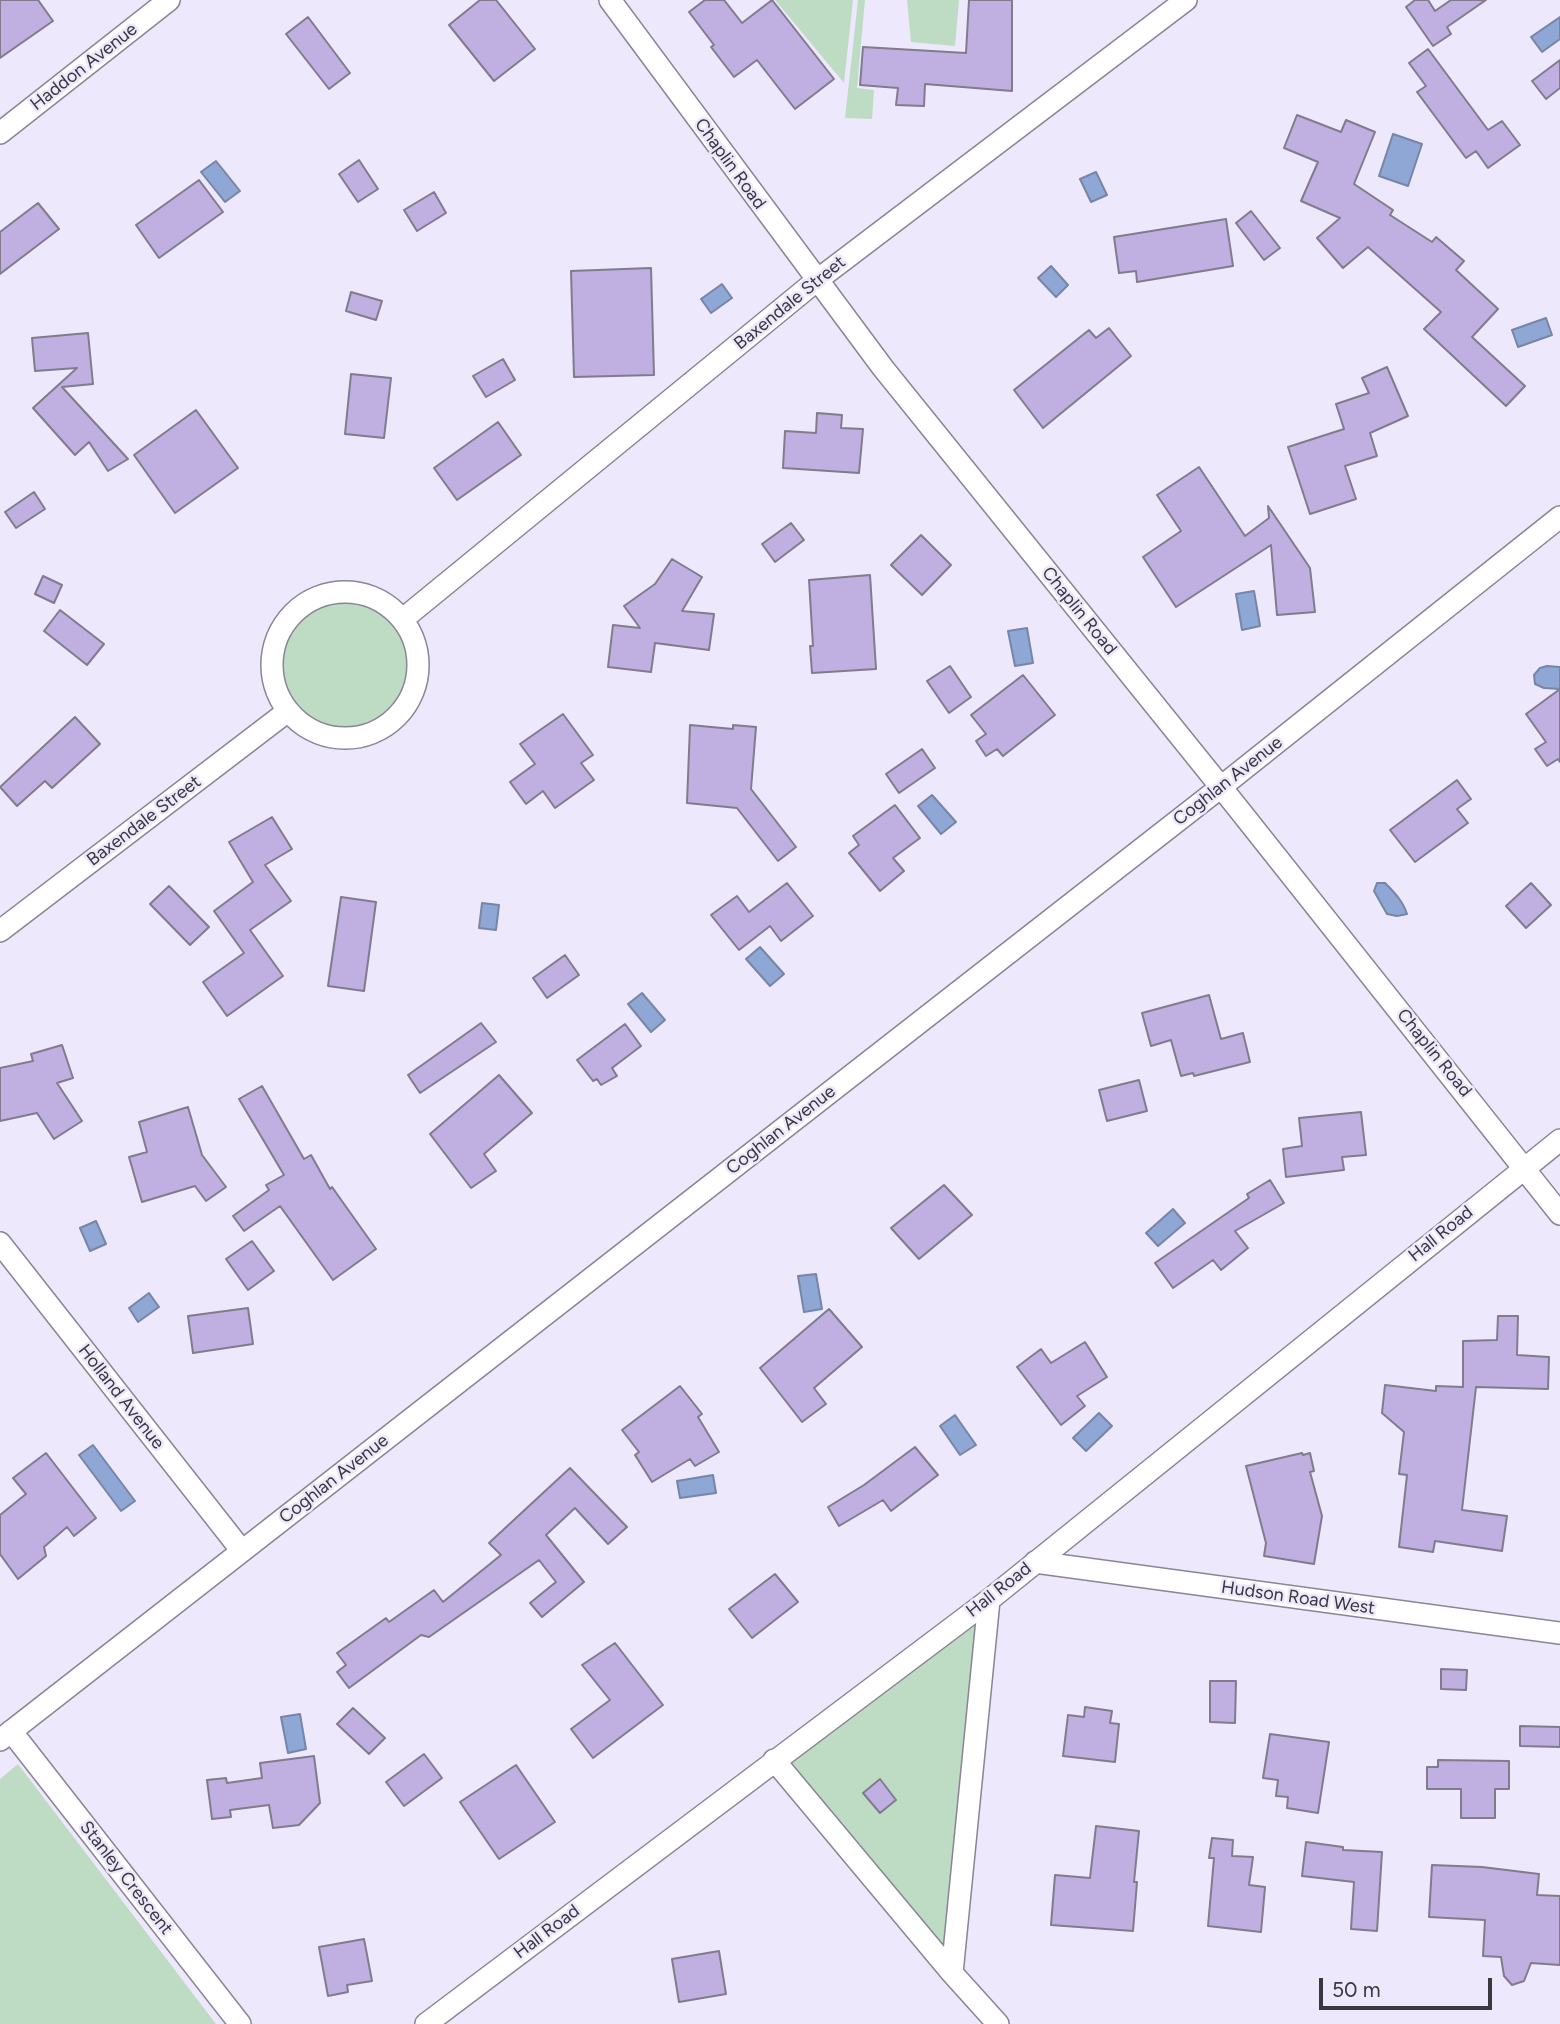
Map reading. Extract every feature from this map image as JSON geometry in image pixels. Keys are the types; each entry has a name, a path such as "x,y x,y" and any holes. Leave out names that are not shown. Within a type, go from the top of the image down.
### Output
{"street":[{"name":"Haddon Avenue","path":"0,134 169,0"},
{"name":"Chaplin Road","path":"610,0 883,368 1221,787 1560,1214"},
{"name":"Baxendale Street","path":"403,618 816,281 1186,0"},
{"name":"Coghlan Avenue","path":"6,1736 1221,787 1560,517"},
{"path":"354,591 381,600 403,618 417,644 419,673 410,700 392,722 366,735 337,738 310,729 288,711 274,685 272,656 281,629 299,607 325,594 354,591"},
{"name":"Baxendale Street","path":"0,931 288,711"},
{"name":"Hall Road","path":"426,2024 989,1600 1560,1140"},
{"name":"Holland Avenue","path":"0,1243 242,1551"},
{"name":"Hudson Road West","path":"1035,1562 1560,1633"},
{"path":"953,1973 989,1600"},
{"name":"Stanley Crescent","path":"6,1736 240,2024"},
{"path":"774,1760 998,2024"}],"green space":[{"path":"775,0 853,0 844,83"},
{"path":"858,0 865,0 857,88 874,90 872,119 845,118"},
{"path":"907,0 959,0 955,46 911,42"},
{"path":"345,592 373,598 396,614 412,637 418,665 412,693 396,716 373,732 345,738 317,732 294,716 278,693 272,665 278,637 294,614 317,598"},
{"path":"982,1613 949,1960 781,1760"},
{"path":"18,1764 216,2024 0,2024 0,1779"}],"water":[{"path":"1560,17 1560,39 1542,52 1531,37"},
{"path":"1393,134 1422,144 1408,186 1379,176"},
{"path":"216,161 240,191 225,202 201,172"},
{"path":"1096,172 1107,195 1091,202 1080,179"},
{"path":"1051,266 1068,285 1056,297 1038,278"},
{"path":"722,284 732,298 711,313 701,299"},
{"path":"1546,318 1552,335 1518,347 1512,330"},
{"path":"1254,591 1260,626 1242,630 1236,594"},
{"path":"1027,628 1033,663 1015,666 1008,631"},
{"path":"1560,667 1560,689 1544,688 1535,684 1534,675 1540,668"},
{"path":"932,795 956,822 941,834 918,806"},
{"path":"1377,883 1385,883 1388,886 1401,901 1407,914 1387,914 1374,891"},
{"path":"482,903 499,905 496,930 479,928"},
{"path":"760,947 784,974 770,986 746,959"},
{"path":"642,993 665,1020 651,1032 628,1004"},
{"path":"1173,1209 1185,1223 1158,1246 1146,1233"},
{"path":"96,1221 106,1244 90,1251 80,1228"},
{"path":"816,1274 822,1309 804,1312 798,1276"},
{"path":"149,1293 159,1307 138,1322 129,1308"},
{"path":"1099,1413 1112,1426 1086,1451 1073,1438"},
{"path":"955,1415 976,1445 960,1455 940,1426"},
{"path":"93,1445 135,1501 121,1511 79,1455"},
{"path":"713,1475 716,1493 680,1498 677,1481"},
{"path":"300,1714 306,1749 288,1753 281,1717"}],"building":[{"path":"0,0 38,0 53,21 0,58"},
{"path":"480,0 496,0 535,49 494,81 449,25"},
{"path":"705,0 724,0 742,23 772,0 834,79 795,109 757,60 734,77 689,12"},
{"path":"969,0 1012,0 1012,91 925,84 924,106 896,105 898,88 860,85 863,47 966,53"},
{"path":"1415,0 1428,0 1435,11 1451,0 1486,0 1447,27 1451,34 1433,46 1406,7"},
{"path":"308,17 350,73 329,89 286,34"},
{"path":"1428,49 1488,130 1502,121 1520,145 1488,168 1476,151 1466,158 1417,92 1426,86 1409,63"},
{"path":"1560,60 1560,88 1546,99 1532,81"},
{"path":"1297,115 1341,132 1346,120 1375,132 1354,184 1393,210 1390,215 1432,242 1436,237 1464,261 1456,270 1498,309 1472,337 1525,386 1506,406 1424,329 1441,312 1368,247 1343,268 1317,238 1340,218 1301,201 1318,162 1284,148"},
{"path":"359,160 378,189 358,202 339,174"},
{"path":"199,180 223,212 159,258 136,225"},
{"path":"434,192 446,213 417,231 404,210"},
{"path":"38,203 59,229 0,274 0,232"},
{"path":"1251,211 1280,248 1264,260 1236,223"},
{"path":"1226,219 1233,266 1137,282 1136,271 1119,273 1114,237"},
{"path":"651,268 654,375 574,377 571,271"},
{"path":"351,292 382,301 376,320 346,311"},
{"path":"1109,328 1131,356 1043,428 1014,390 1089,330 1096,338"},
{"path":"88,333 93,384 62,387 128,459 108,471 89,442 75,455 33,408 77,368 35,371 32,338"},
{"path":"503,359 515,380 486,397 473,376"},
{"path":"1387,367 1408,416 1370,433 1377,456 1345,466 1356,499 1310,514 1288,447 1344,429 1336,404 1369,393 1362,378"},
{"path":"351,374 391,378 384,438 345,434"},
{"path":"196,410 238,468 175,513 134,455"},
{"path":"817,413 842,415 841,428 863,429 859,473 783,468 785,431 816,433"},
{"path":"498,422 521,455 457,500 434,468"},
{"path":"1199,467 1245,536 1269,518 1268,506 1310,568 1315,612 1277,615 1271,545 1176,607 1143,557 1181,531 1157,495"},
{"path":"34,492 45,509 16,528 5,512"},
{"path":"791,523 804,540 775,562 762,544"},
{"path":"921,535 951,565 922,595 891,565"},
{"path":"672,559 702,577 682,611 714,614 709,650 655,643 651,672 608,667 613,625 640,628 624,606 655,584"},
{"path":"870,575 876,669 812,673 809,580"},
{"path":"43,576 62,585 54,603 35,594"},
{"path":"60,610 104,644 87,665 44,631"},
{"path":"950,666 971,697 949,713 927,681"},
{"path":"1023,675 1055,715 1003,756 997,749 986,756 976,741 986,734 971,715"},
{"path":"1560,689 1560,762 1558,759 1547,766 1535,749 1546,742 1526,714"},
{"path":"563,714 593,755 581,763 594,780 555,808 543,791 526,804 510,782 535,764 520,744"},
{"path":"75,717 100,744 52,788 45,781 17,806 0,787"},
{"path":"690,725 733,729 733,725 756,727 751,789 796,847 778,861 737,808 687,803"},
{"path":"922,749 935,768 899,793 886,774"},
{"path":"1457,780 1471,799 1457,809 1468,823 1415,862 1390,830"},
{"path":"895,805 920,838 893,858 904,871 880,891 849,853 859,845 853,836"},
{"path":"272,817 292,849 265,865 291,901 250,930 283,976 227,1016 203,982 244,953 214,911 253,882 229,842"},
{"path":"787,883 813,916 781,941 770,926 739,950 711,915 737,896 749,912"},
{"path":"1531,883 1551,905 1526,928 1506,906"},
{"path":"169,886 209,927 190,945 150,904"},
{"path":"341,897 376,902 364,991 328,986"},
{"path":"565,955 579,975 547,998 533,978"},
{"path":"1209,995 1221,1039 1243,1033 1250,1062 1194,1076 1193,1073 1181,1076 1171,1040 1151,1046 1142,1013"},
{"path":"481,1023 496,1042 420,1093 408,1075"},
{"path":"625,1024 641,1046 612,1068 617,1076 601,1085 597,1079 593,1081 577,1060"},
{"path":"62,1045 73,1078 57,1083 82,1121 54,1139 37,1113 0,1121 0,1068 33,1061 31,1054"},
{"path":"499,1075 532,1113 484,1154 496,1171 471,1188 430,1134"},
{"path":"1139,1080 1147,1111 1107,1121 1099,1090"},
{"path":"262,1086 304,1159 311,1155 330,1189 332,1187 376,1249 333,1280 280,1206 244,1231 233,1216 269,1190 266,1185 284,1175 239,1099"},
{"path":"188,1107 202,1155 226,1187 206,1201 195,1186 142,1202 129,1157 147,1152 139,1122"},
{"path":"1361,1112 1366,1155 1342,1157 1344,1170 1286,1177 1283,1149 1302,1146 1299,1118"},
{"path":"1270,1180 1284,1203 1235,1231 1248,1248 1221,1270 1213,1260 1173,1288 1155,1263 1249,1198 1247,1194"},
{"path":"944,1185 972,1215 919,1259 891,1228"},
{"path":"252,1241 274,1271 248,1290 226,1259"},
{"path":"248,1308 253,1344 193,1353 188,1316"},
{"path":"829,1309 862,1347 814,1388 826,1404 802,1422 760,1368"},
{"path":"1498,1316 1518,1316 1517,1355 1549,1357 1548,1389 1476,1387 1462,1510 1507,1516 1502,1551 1435,1541 1433,1552 1399,1547 1407,1475 1399,1474 1404,1432 1382,1413 1385,1385 1436,1391 1436,1386 1463,1387 1463,1341 1497,1340"},
{"path":"1085,1342 1107,1377 1077,1396 1085,1406 1061,1425 1017,1367 1041,1349 1051,1363"},
{"path":"680,1386 702,1414 698,1417 719,1452 695,1466 690,1459 652,1482 635,1455 639,1452 622,1430"},
{"path":"915,1447 938,1475 891,1511 883,1500 839,1526 828,1507 864,1485"},
{"path":"46,1453 96,1518 74,1536 67,1527 44,1547 46,1556 18,1579 0,1554 0,1515 26,1494 13,1478"},
{"path":"1310,1453 1314,1471 1310,1472 1322,1516 1314,1564 1264,1556 1266,1543 1246,1466"},
{"path":"570,1468 627,1527 608,1544 575,1508 546,1535 584,1582 542,1617 530,1603 556,1582 539,1560 429,1637 421,1635 349,1688 337,1672 346,1665 337,1653 386,1618 389,1622 434,1590 443,1602 501,1555 489,1543"},
{"path":"775,1574 798,1602 752,1638 729,1609"},
{"path":"615,1643 663,1705 593,1758 571,1729 610,1700 582,1665"},
{"path":"1441,1669 1467,1670 1466,1690 1441,1689"},
{"path":"1210,1681 1236,1681 1235,1723 1210,1722"},
{"path":"1085,1707 1112,1711 1110,1723 1119,1724 1115,1762 1063,1756 1068,1715 1084,1717"},
{"path":"353,1708 385,1738 369,1754 337,1724"},
{"path":"1520,1726 1560,1727 1560,1747 1520,1746"},
{"path":"1270,1734 1329,1742 1318,1813 1287,1808 1288,1797 1276,1796 1278,1780 1263,1778"},
{"path":"424,1754 442,1778 404,1806 386,1782"},
{"path":"314,1756 320,1803 299,1825 273,1828 269,1805 230,1810 231,1817 212,1819 207,1780 226,1778 227,1783 262,1778 260,1763"},
{"path":"1438,1760 1509,1761 1509,1789 1495,1789 1495,1818 1461,1818 1461,1789 1427,1789 1427,1767 1438,1767"},
{"path":"516,1765 555,1822 499,1859 460,1802"},
{"path":"880,1779 896,1800 880,1813 863,1793"},
{"path":"1096,1826 1139,1831 1133,1931 1051,1925 1055,1875 1090,1878"},
{"path":"1212,1838 1233,1840 1232,1856 1253,1857 1249,1885 1265,1887 1261,1932 1208,1926 1214,1858 1209,1858"},
{"path":"1306,1842 1343,1847 1343,1850 1382,1852 1377,1931 1351,1929 1354,1882 1302,1876"},
{"path":"1432,1865 1482,1867 1539,1874 1537,1895 1560,1896 1560,1965 1531,1963 1524,1981 1512,1985 1504,1976 1501,1957 1483,1956 1485,1920 1429,1917"},
{"path":"364,1939 372,1981 347,1985 348,1992 328,1996 319,1947"},
{"path":"719,1951 726,1994 679,2002 672,1959"}]}
